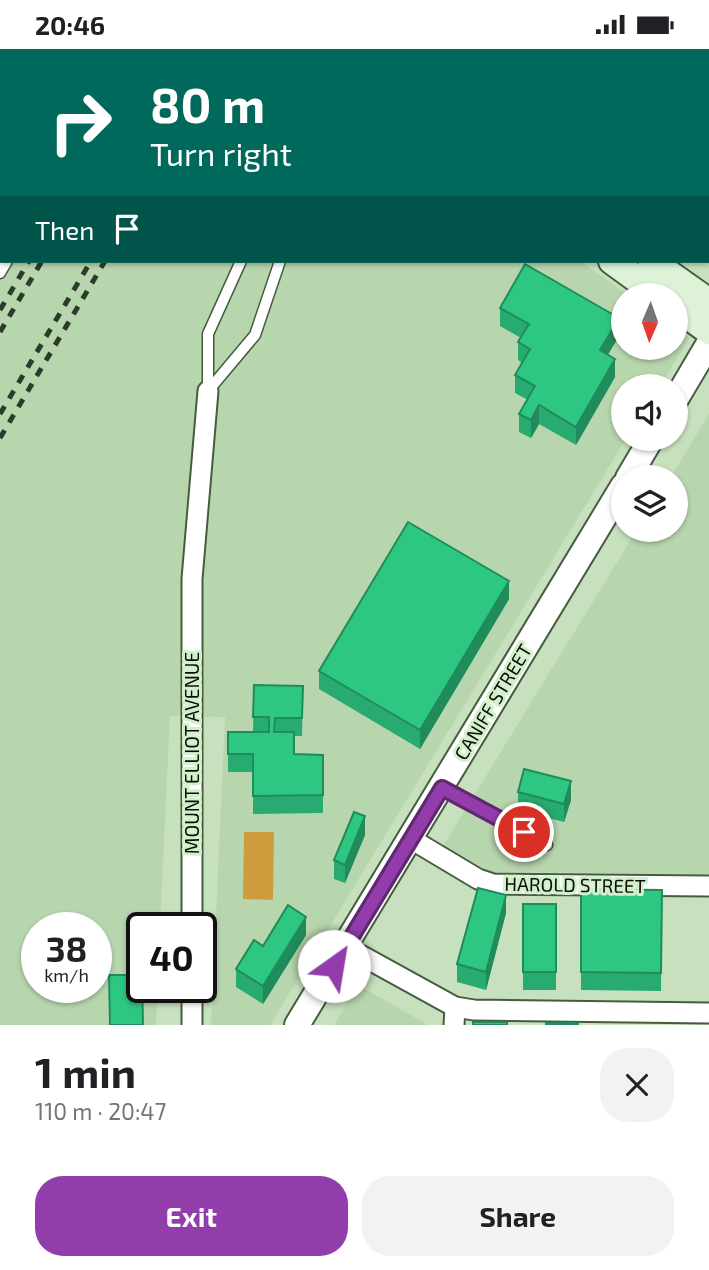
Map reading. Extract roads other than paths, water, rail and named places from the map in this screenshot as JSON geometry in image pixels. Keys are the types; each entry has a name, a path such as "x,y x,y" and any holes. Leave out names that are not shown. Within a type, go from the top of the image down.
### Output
{"main road":[{"path":"615,263 642,283"},
{"path":"654,263 709,302"},
{"path":"688,316 709,331"}],"street":[{"path":"688,379 709,344"},
{"name":"MOUNT ELLIOT AVENUE","path":"192,912 192,579 208,391"},
{"name":"CANIFF STREET","path":"297,1025 611,506"},
{"name":"HAROLD STREET","path":"411,839 478,879 493,884 709,886"},
{"path":"346,947 454,1016 474,1010 709,1013"},
{"path":"192,1003 192,1025"}],"lane":[{"path":"208,391 208,334 240,263"},
{"path":"208,391 254,335 279,263"},
{"path":"442,788 547,845"}],"railway":[{"path":"0,310 28,263"},
{"path":"0,332 41,263"},
{"path":"0,414 90,263"},
{"path":"0,438 104,263"}]}
